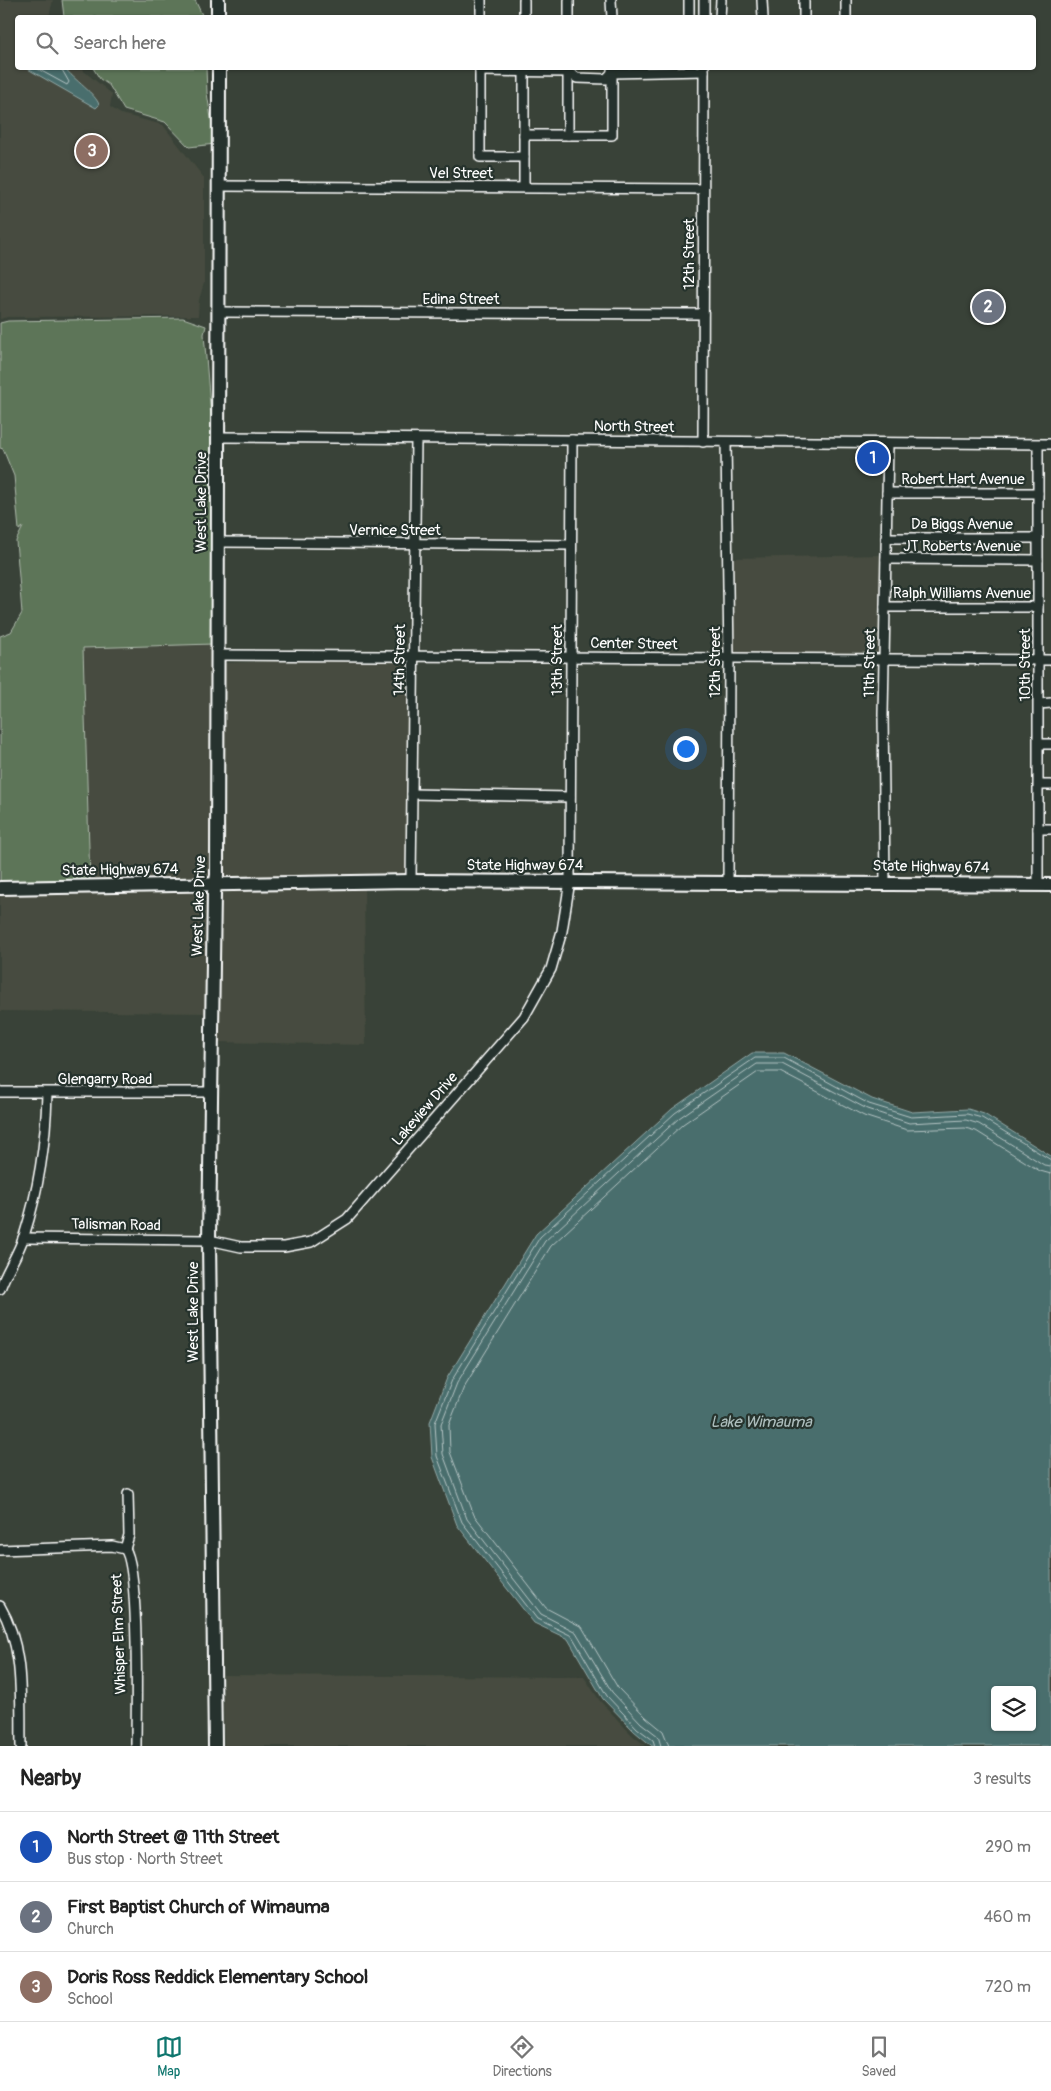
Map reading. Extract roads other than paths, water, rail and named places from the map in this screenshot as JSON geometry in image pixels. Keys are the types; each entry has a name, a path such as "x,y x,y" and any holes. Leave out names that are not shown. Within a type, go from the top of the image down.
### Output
{"street":[{"path":"218,0 218,15"},
{"path":"481,0 481,15"},
{"path":"524,0 524,15"},
{"path":"569,0 569,15"},
{"path":"612,0 612,15"},
{"path":"689,0 689,15"},
{"path":"704,0 704,15"},
{"path":"720,0 720,15"},
{"path":"762,0 762,15"},
{"path":"804,0 804,15"},
{"path":"846,0 846,15"},
{"name":"West Lake Drive","path":"215,1746 209,1240 218,542 219,70"},
{"path":"480,70 480,157 524,157"},
{"path":"524,70 524,187"},
{"path":"568,70 577,78 606,79 612,70"},
{"path":"568,70 568,135"},
{"path":"524,135 612,135 612,70"},
{"name":"12th Street","path":"704,70 704,442"},
{"name":"Vel Street","path":"219,186 703,189"},
{"name":"Edina Street","path":"219,312 703,314"},
{"name":"North Street","path":"218,438 1051,444"},
{"name":"14th Street","path":"411,881 416,439"},
{"name":"13th Street","path":"570,881 572,440"},
{"name":"12th Street","path":"726,442 729,659 728,882"},
{"name":"11th Street","path":"885,882 884,660 888,444"},
{"name":"10th Street","path":"1038,444 1038,607 1040,660 1038,829 1045,885"},
{"name":"Robert Hart Avenue","path":"887,493 1038,493"},
{"name":"Da Biggs Avenue","path":"886,538 1038,538"},
{"name":"Vernice Street","path":"218,542 572,545"},
{"name":"JT Roberts Avenue","path":"886,559 1038,560"},
{"name":"Ralph Williams Avenue","path":"885,607 1038,607"},
{"name":"Center Street","path":"217,655 1051,660"},
{"path":"1039,704 1051,703"},
{"path":"1039,744 1051,744"},
{"path":"1039,785 1051,785"},
{"path":"412,794 570,797"},
{"path":"1038,829 1051,829"},
{"name":"State Highway 674","path":"0,888 411,881 885,882 1045,885"},
{"name":"Lakeview Drive","path":"209,1240 241,1247 284,1247 312,1242 347,1219 524,1017 551,969 562,932 570,881"},
{"name":"Glengarry Road","path":"0,1092 211,1092"},
{"path":"0,1289 23,1238 40,1173 46,1133 47,1093"},
{"name":"Talisman Road","path":"23,1238 209,1240"},
{"name":"Whisper Elm Street","path":"128,1494 129,1535 125,1549 131,1563 134,1600 136,1746"},
{"path":"0,1550 112,1546 125,1549"},
{"path":"0,1606 10,1624 18,1653 21,1746"}],"water":[{"path":"30,70 67,70 94,97 99,105 96,108"},
{"name":"Lake Wimauma","path":"752,1053 784,1053 872,1099 912,1112 968,1109 984,1114 1051,1156 1051,1746 652,1746 634,1731 603,1699 568,1639 534,1623 457,1525 432,1457 430,1422 447,1378 536,1234 672,1109"}],"place":[{"name":"Doris Ross Reddick Elementary School","path":"92,151"},
{"name":"First Baptist Church of Wimauma","path":"988,307"},
{"name":"North Street @ 11th Street","path":"873,458"}]}
